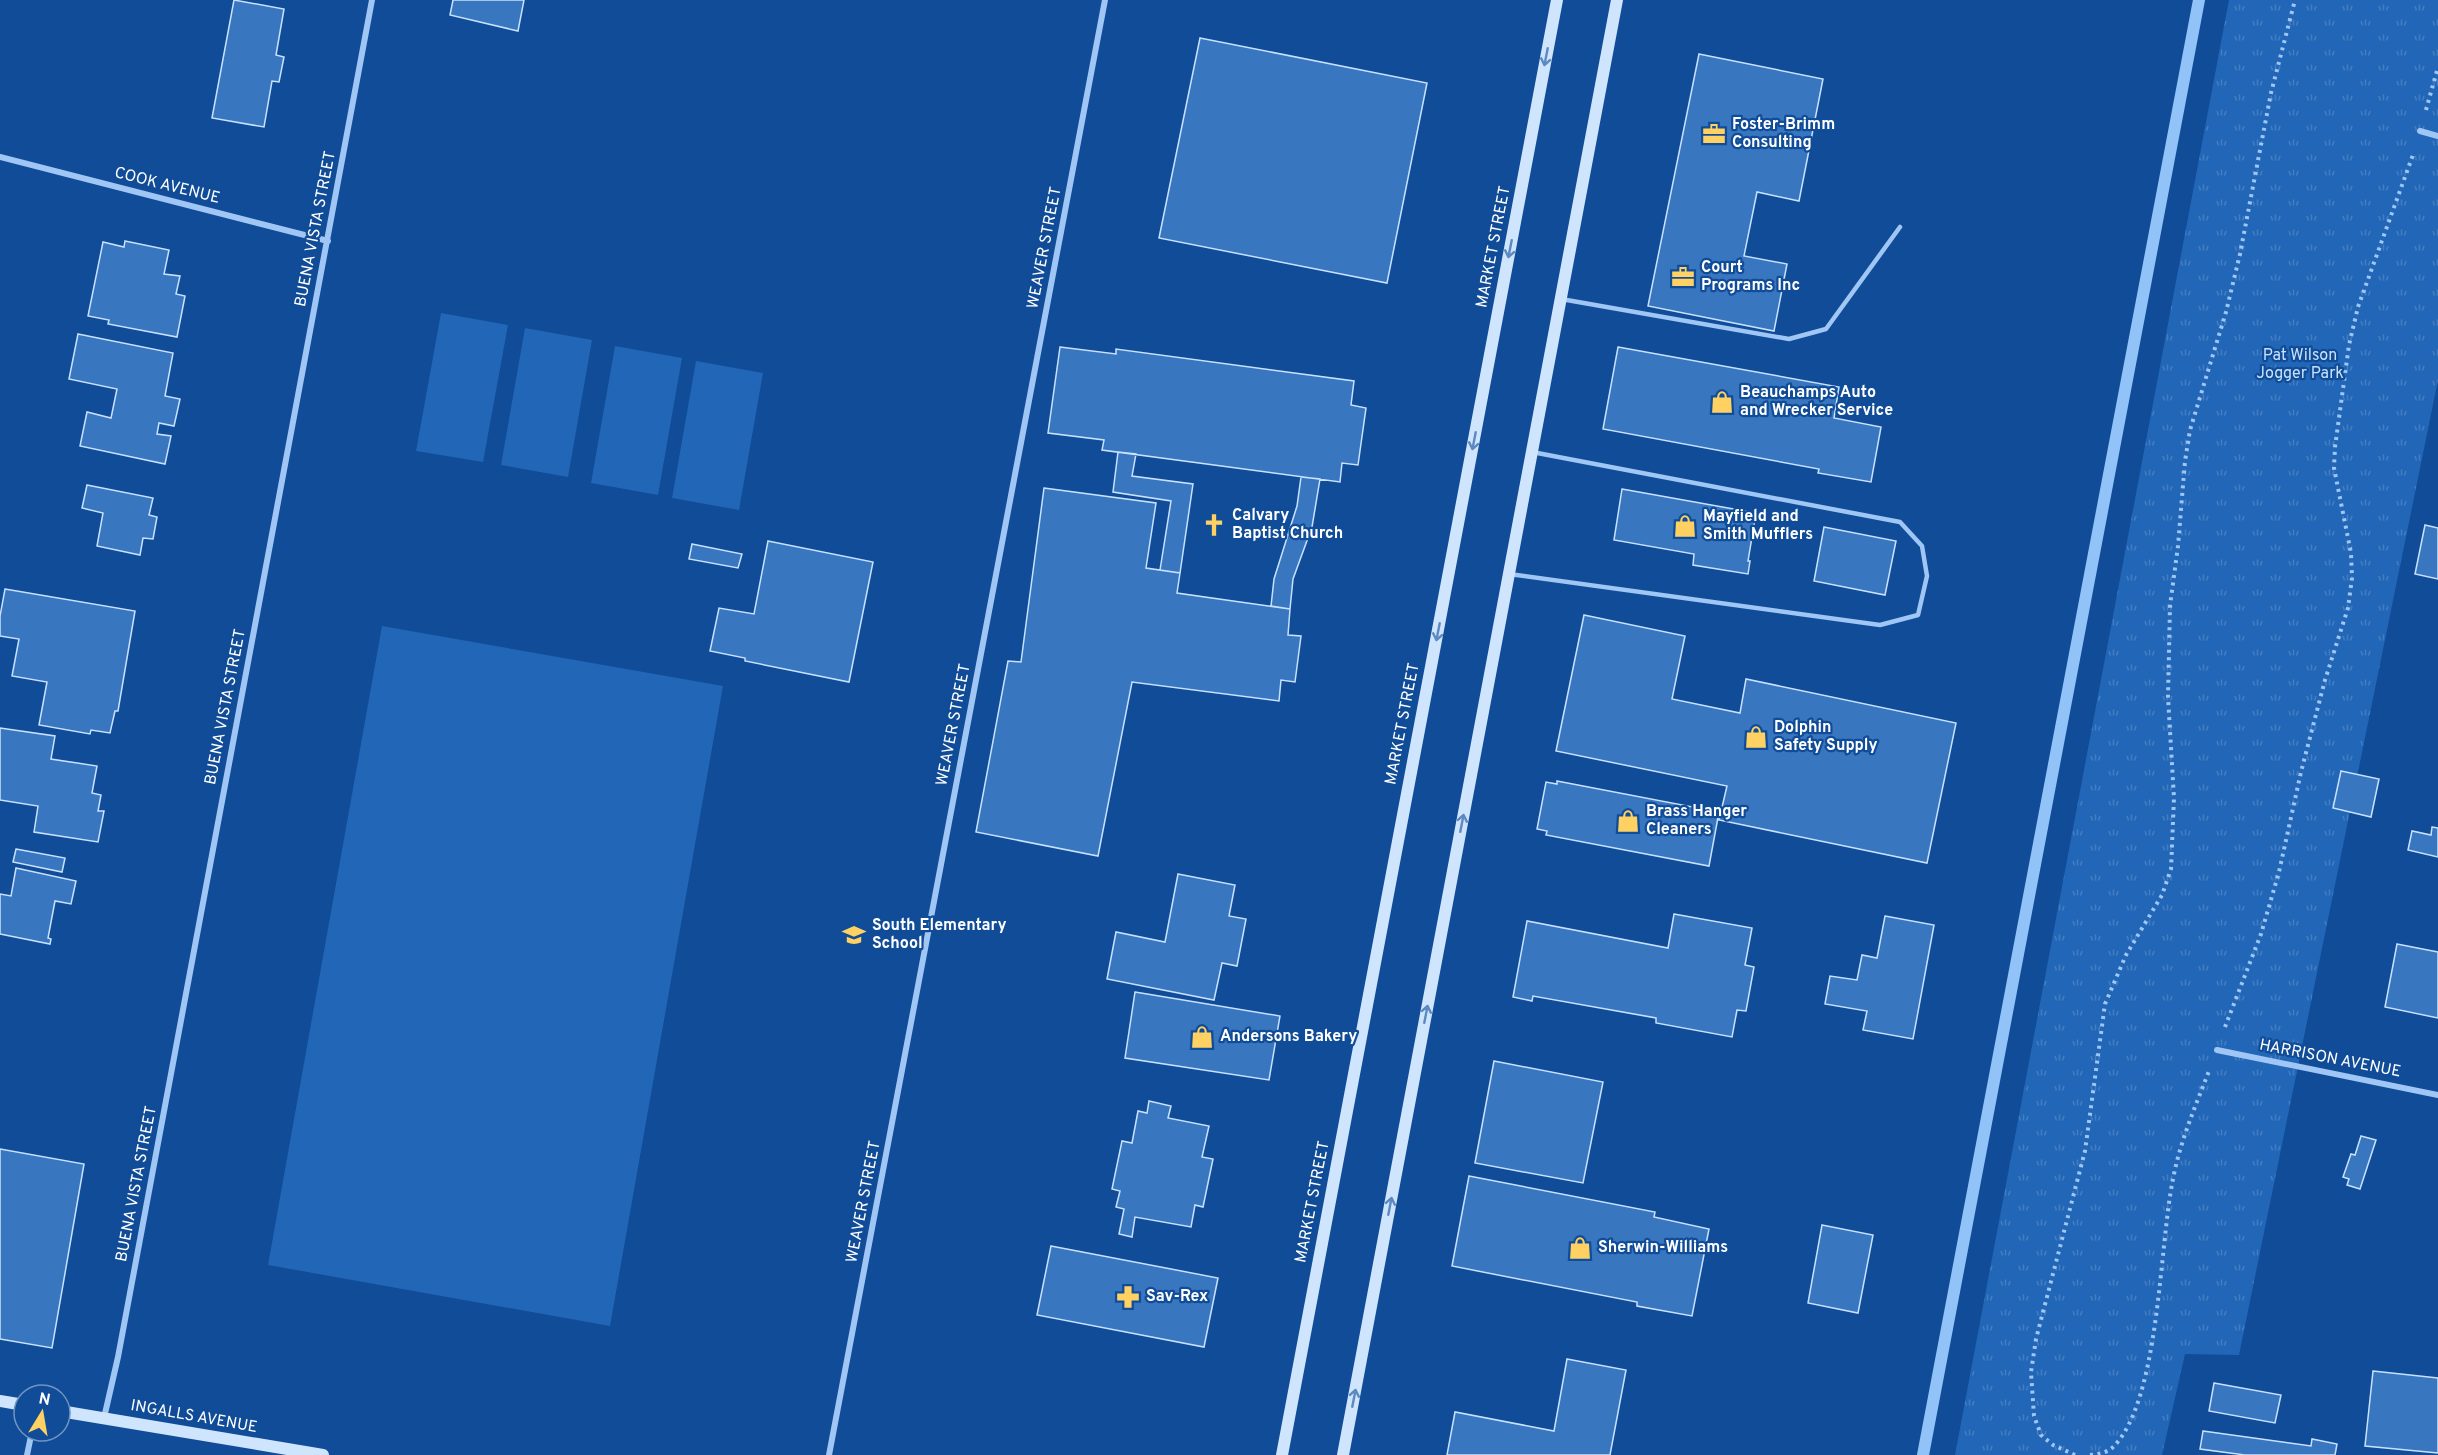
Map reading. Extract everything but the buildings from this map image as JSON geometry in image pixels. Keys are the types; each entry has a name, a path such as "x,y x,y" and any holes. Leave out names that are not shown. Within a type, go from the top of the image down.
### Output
{"main road":[{"name":"MARKET STREET","path":"1282,1455 1557,0"},
{"path":"1343,1455 1617,0"},
{"name":"INGALLS AVENUE","path":"72,1413 323,1455"}],"street":[{"name":"BUENA VISTA STREET","path":"104,1418 122,1334 372,0"},
{"name":"WEAVER STREET","path":"830,1455 1105,0"},
{"path":"2420,131 2438,136"},
{"name":"COOK AVENUE","path":"0,157 327,241"},
{"name":"HARRISON AVENUE","path":"2217,1050 2438,1095"}],"lane":[{"path":"1561,299 1789,339 1826,329 1900,227"},
{"path":"1509,574 1880,625 1918,615 1928,576 1922,546 1900,522 1532,452"}],"path":[{"path":"2075,1455 2053,1445 2041,1435 2034,1416 2031,1372 2036,1339 2085,1151 2105,1004 2126,955 2162,895 2171,869 2174,798 2168,697 2170,606 2185,461 2190,430 2226,312 2240,254 2271,93 2295,0"},
{"path":"2091,1455 2101,1454 2111,1448 2129,1423 2142,1388 2150,1350 2172,1181 2180,1147 2261,934 2322,692 2348,608 2352,578 2351,553 2334,468 2349,345 2358,306 2420,131 2438,67"}],"green space":[{"name":"Pat Wilson Jogger Park","path":"2229,0 2438,0 2438,380 2239,1355 2185,1354 2162,1455 1955,1455"},
{"path":"441,313 508,325 483,462 416,451"},
{"path":"525,328 592,340 568,477 501,465"},
{"path":"615,346 682,358 658,495 591,483"},
{"path":"696,361 763,373 739,510 672,498"},
{"path":"382,626 723,686 610,1326 268,1265"}],"waterway":[{"path":"1923,1455 2199,0"}],"place":[{"name":"Foster-Brimm Consulting","path":"1714,134"},
{"name":"Court Programs Inc","path":"1683,277"},
{"name":"Beauchamps Auto and Wrecker Service","path":"1722,402"},
{"name":"Calvary Baptist Church","path":"1214,525"},
{"name":"Mayfield and Smith Mufflers","path":"1685,526"},
{"name":"Dolphin Safety Supply","path":"1756,737"},
{"name":"Brass Hanger Cleaners","path":"1628,821"},
{"name":"South Elementary School","path":"854,935"},
{"name":"Andersons Bakery","path":"1202,1037"},
{"name":"Sherwin-Williams","path":"1580,1248"},
{"name":"Sav-Rex","path":"1128,1297"}]}
